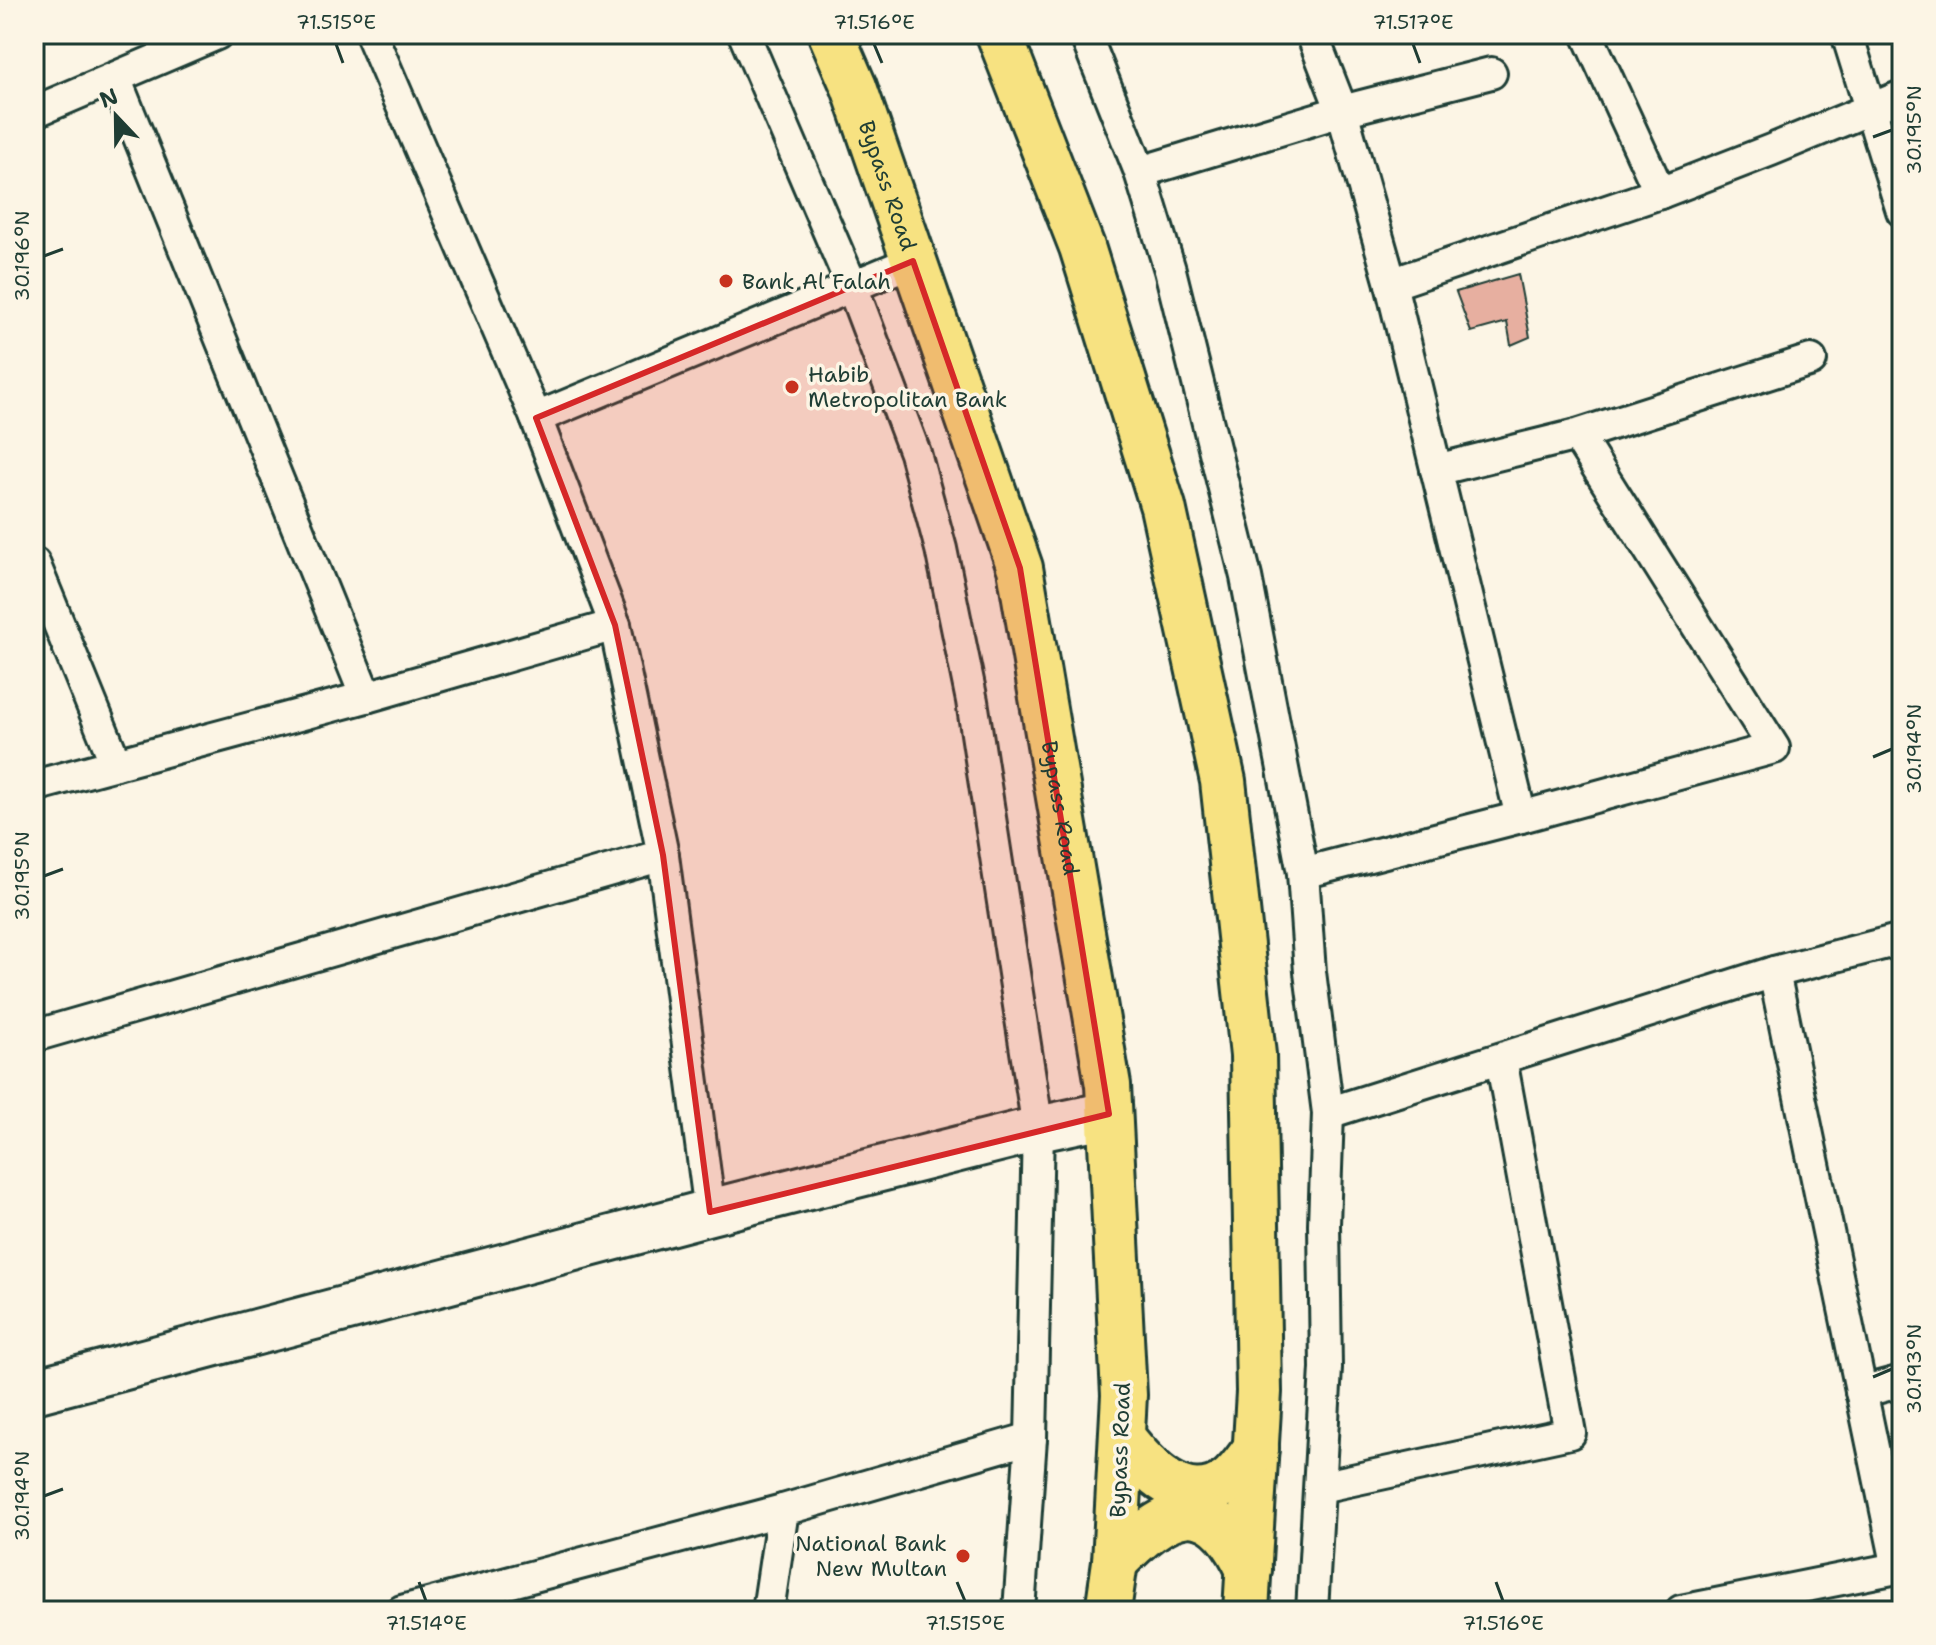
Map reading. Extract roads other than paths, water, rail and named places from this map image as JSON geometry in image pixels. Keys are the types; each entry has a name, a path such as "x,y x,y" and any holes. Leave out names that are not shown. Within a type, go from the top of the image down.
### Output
{"main road":[{"name":"Bypass Road","path":"831,34 854,87 1020,568 1108,1085 1124,1395 1115,1562 1108,1611"},
{"path":"999,34 1082,247 1163,507 1223,781 1253,1055 1259,1392 1248,1591"},
{"path":"1122,1437 1141,1462 1159,1478 1192,1492 1226,1483 1256,1448"},
{"path":"1115,1562 1136,1540 1165,1520 1195,1514 1220,1526 1240,1552 1248,1591"}],"street":[{"path":"34,112 217,34"},
{"path":"371,34 536,418 615,625 663,855 710,1212"},
{"path":"744,34 852,286 915,453 941,549 972,701 1038,1129 1031,1438 1019,1611"},
{"path":"1085,34 1140,172 1170,270 1246,577 1303,873 1310,972 1328,1113 1324,1224 1326,1368 1312,1611"},
{"path":"1312,34 1342,111 1391,284 1521,817"},
{"path":"1587,34 1660,193"},
{"path":"1847,34 1902,211"},
{"path":"1140,172 1342,111 1491,73"},
{"path":"115,78 366,697"},
{"path":"1391,284 1660,193 1902,96"},
{"path":"536,418 913,261"},
{"path":"1436,470 1577,435 1811,360"},
{"path":"1303,873 1774,748 1577,435"},
{"path":"36,573 116,764"},
{"path":"34,786 366,697 615,625"},
{"path":"34,1036 663,855"},
{"path":"1328,1113 1774,972 1902,939"},
{"path":"1681,1611 1900,1568 1774,972"},
{"path":"1320,1487 1570,1433 1501,1059"},
{"path":"34,1391 710,1212 1109,1114"},
{"path":"1861,1392 1902,1381"},
{"path":"402,1611 783,1510 1031,1438"},
{"path":"768,1611 783,1510"}],"place":[{"name":"Bank Al Falah","path":"726,281"},
{"name":"Habib Metropolitan Bank","path":"792,387"},
{"name":"National Bank New Multan","path":"963,1556"}]}
